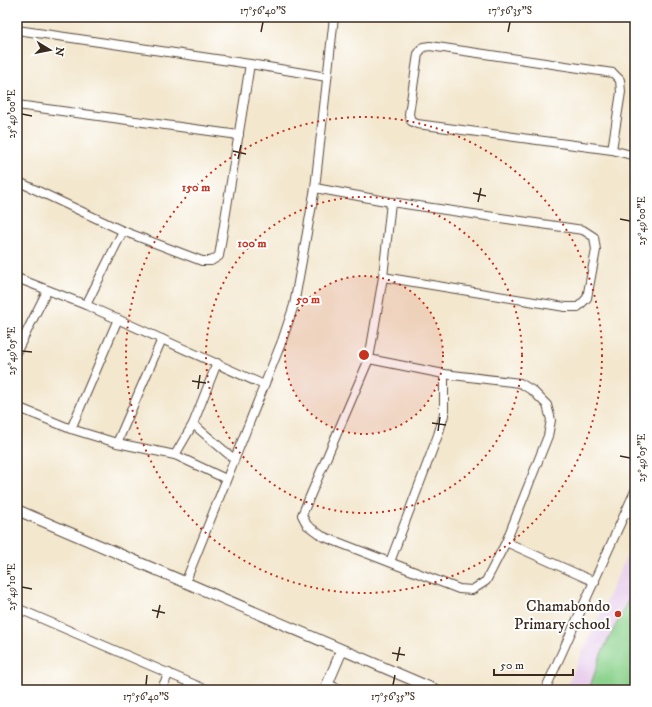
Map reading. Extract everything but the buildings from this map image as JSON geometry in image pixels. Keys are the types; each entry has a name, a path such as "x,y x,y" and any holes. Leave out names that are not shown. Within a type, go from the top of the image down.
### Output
{"street":[{"path":"185,583 282,341 294,305 315,188 334,17"},
{"path":"17,30 250,64 327,77"},
{"path":"612,150 621,92 620,80 613,73 430,46 423,48 418,54 409,114 411,121 418,124 612,150 635,156"},
{"path":"17,181 122,231 202,261 211,261 219,256 250,64"},
{"path":"17,105 239,136"},
{"path":"315,188 391,202 583,230 594,237 596,250 587,298 578,307 565,307 383,277"},
{"path":"369,359 444,374 520,383 533,391 547,405 551,420 548,436 506,542 486,581 472,590 459,589 322,536 307,525 302,515 369,359 383,277 391,202"},
{"path":"86,305 122,231"},
{"path":"17,278 86,305 264,385"},
{"path":"17,351 47,291"},
{"path":"71,429 118,319"},
{"path":"117,443 162,339"},
{"path":"175,455 193,424 216,363"},
{"path":"390,562 438,436 444,415 444,374"},
{"path":"17,407 71,429 117,443 175,455 226,478"},
{"path":"193,424 234,459"},
{"path":"545,690 635,491"},
{"path":"17,510 436,690"},
{"path":"626,512 635,516"},
{"path":"506,542 595,582"},
{"path":"17,608 207,690"},
{"path":"342,650 326,687 342,690"},
{"path":"161,690 169,674"}],"shaded area":[{"name":"Chamabondo Primary school","path":"635,538 635,690 565,690"}],"green space":[{"path":"635,587 635,690 589,690 601,654"}],"place":[{"name":"Chamabondo Primary school","path":"618,614"}]}
